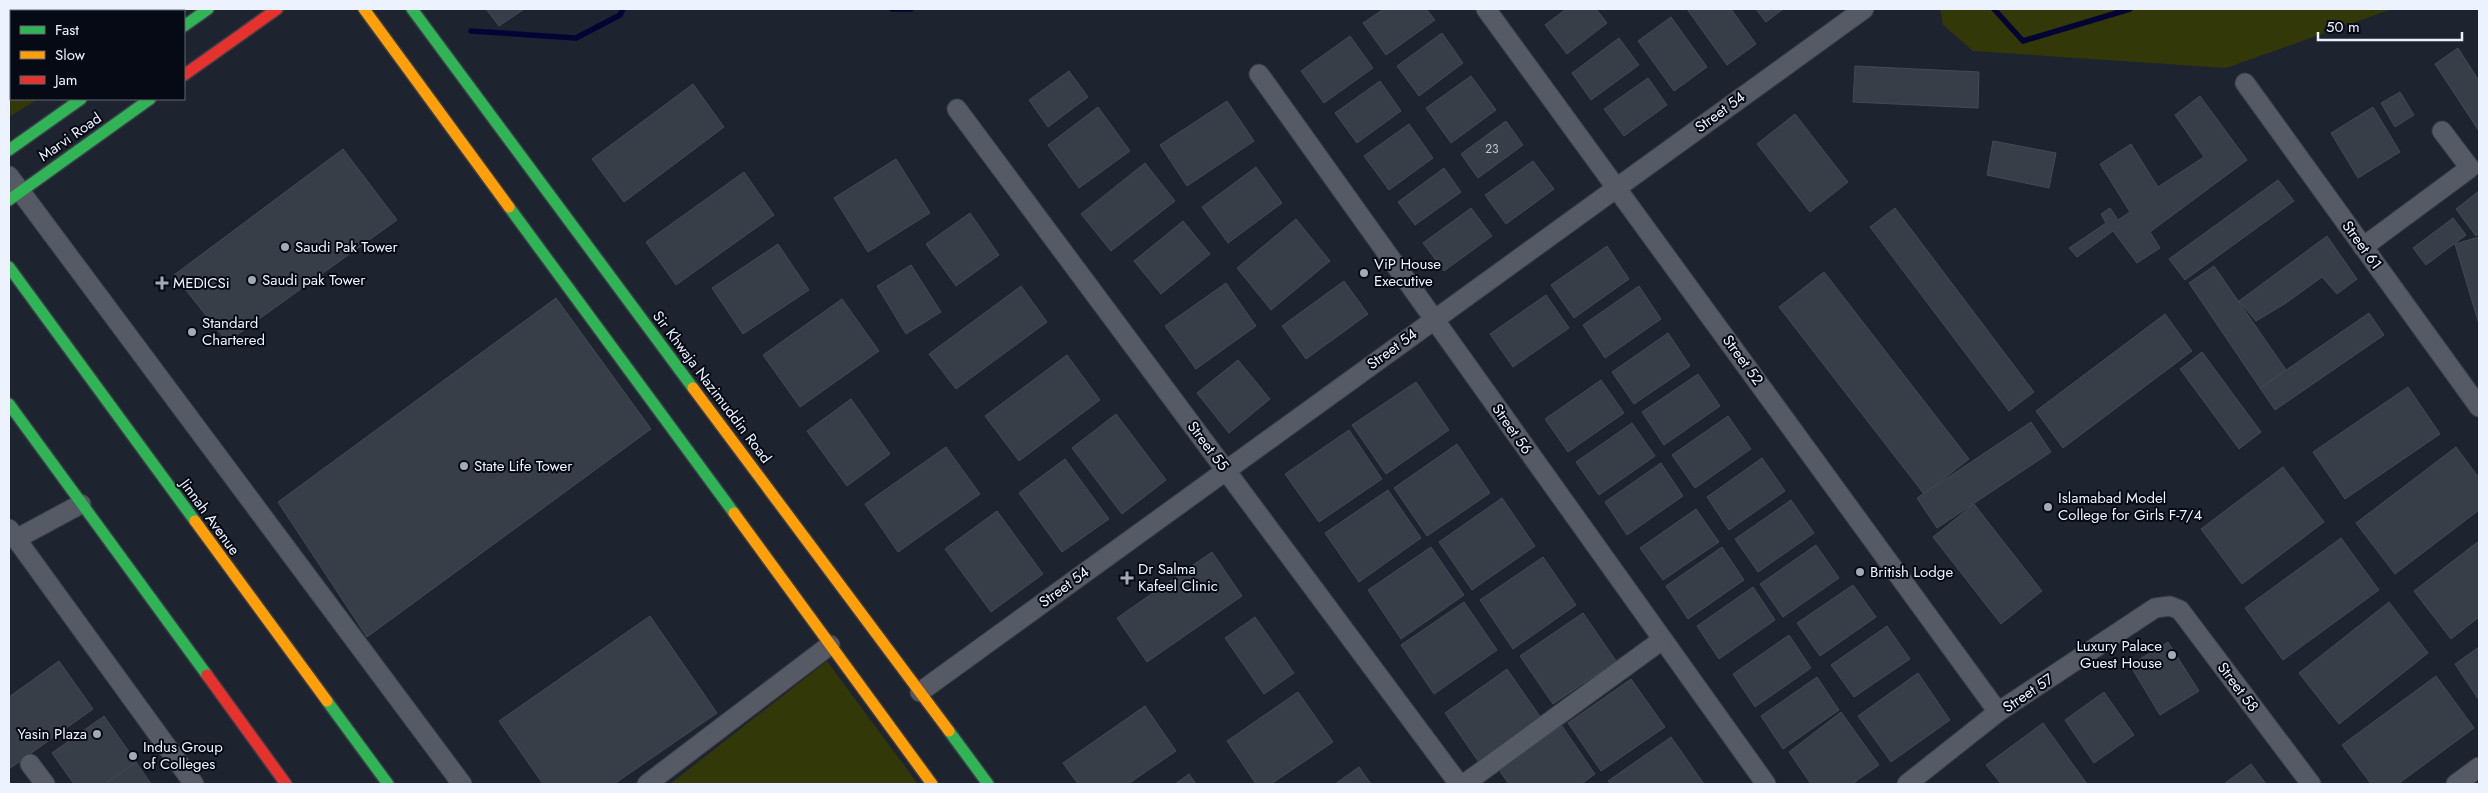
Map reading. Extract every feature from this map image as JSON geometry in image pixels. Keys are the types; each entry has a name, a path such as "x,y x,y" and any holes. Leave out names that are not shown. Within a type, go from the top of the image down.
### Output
{"main road":[{"path":"185,74 277,9"},
{"path":"358,9 373,21"},
{"path":"364,9 932,784"},
{"name":"Sir Khwaja Nazimuddin Road","path":"412,9 988,784"},
{"path":"185,25 206,10"},
{"name":"Marvi Road","path":"9,150 80,100"},
{"name":"Marvi Road","path":"12,189 148,100"},
{"path":"9,252 20,284"},
{"name":"Jinnah Avenue","path":"9,267 388,784"},
{"path":"9,404 286,784"}],"street":[{"name":"Street 52","path":"1486,9 1617,186 1998,712"},
{"name":"Street 54","path":"920,692 1864,9"},
{"name":"Street 56","path":"1259,74 1766,784"},
{"name":"Street 61","path":"2245,84 2479,407"},
{"name":"Street 55","path":"957,109 1459,784"},
{"path":"2363,247 2470,168 2442,131"},
{"path":"12,189 462,784"},
{"path":"81,504 12,534 194,784"},
{"name":"Street 58","path":"2154,608 2170,606 2180,610 2311,784"},
{"name":"Street 57","path":"1907,784 1998,712 2154,608"},
{"path":"1464,784 1662,640"},
{"path":"647,784 830,645"},
{"path":"30,764 45,784"},
{"path":"2456,784 2479,767"}],"green space":[{"path":"9,9 171,9 10,10 10,100 36,100 9,117"},
{"path":"1940,9 2392,9 2226,68 1973,51 1943,25"},
{"path":"827,661 918,784 670,784"}],"building":[{"path":"486,9 524,9 499,26"},
{"path":"1384,9 1426,9 1435,20 1386,55 1363,23"},
{"path":"1566,9 1596,9 1607,23 1567,54 1545,25"},
{"path":"1687,9 1731,9 1756,44 1727,65"},
{"path":"1756,9 1783,9 1766,22"},
{"path":"1671,17 1707,67 1674,91 1638,41"},
{"path":"1442,33 1463,63 1419,96 1397,66"},
{"path":"1350,36 1373,68 1324,103 1301,71"},
{"path":"1619,38 1639,65 1591,100 1572,73"},
{"path":"2458,48 2479,81 2479,131 2435,64"},
{"path":"1855,66 1979,72 1978,108 1853,102"},
{"path":"1069,71 1088,97 1048,127 1029,100"},
{"path":"1471,76 1496,110 1451,143 1426,108"},
{"path":"1648,78 1667,105 1624,136 1604,109"},
{"path":"1380,81 1401,111 1357,143 1335,113"},
{"path":"693,84 724,127 624,202 592,159"},
{"path":"2400,92 2414,115 2395,127 2381,103"},
{"path":"2200,96 2247,160 2150,232 2160,248 2137,263 2113,231 2077,257 2069,248 2106,223 2101,214 2110,208 2118,220 2130,212 2100,164 2131,144 2158,187 2204,157 2175,115"},
{"path":"1227,101 1254,141 1187,186 1160,145"},
{"path":"1098,107 1130,151 1079,188 1048,145"},
{"path":"2373,107 2400,152 2358,178 2331,133"},
{"path":"1795,114 1848,182 1810,212 1757,144"},
{"path":"1506,121 1523,145 1478,178 1461,154"},
{"path":"1409,124 1433,158 1389,190 1364,156"},
{"path":"1993,141 2056,153 2049,188 1987,175"},
{"name":"Saudi Pak Tower","path":"343,149 397,220 227,342 174,275"},
{"path":"896,159 930,213 868,252 834,198"},
{"path":"1533,161 1554,189 1506,224 1485,195"},
{"path":"1145,163 1175,201 1111,251 1081,214"},
{"path":"1256,167 1282,203 1228,243 1202,207"},
{"path":"1444,168 1461,192 1415,225 1398,202"},
{"path":"744,172 774,215 676,285 646,242"},
{"path":"2278,180 2294,201 2185,280 2169,259"},
{"path":"2479,191 2479,233 2476,236 2456,209"},
{"path":"1471,208 1492,236 1444,271 1423,243"},
{"path":"1895,208 2034,392 2009,411 1870,227"},
{"path":"970,213 999,255 956,286 926,244"},
{"path":"2453,218 2466,235 2426,265 2413,248"},
{"path":"1296,219 1330,261 1271,310 1237,268"},
{"path":"1183,221 1210,254 1161,294 1134,261"},
{"path":"2327,236 2357,279 2337,294 2322,277 2286,303 2256,321 2239,301"},
{"path":"2479,237 2479,324 2455,244"},
{"path":"778,244 809,290 743,334 712,288"},
{"path":"1607,246 1629,279 1574,318 1551,285"},
{"path":"911,265 941,312 906,334 877,286"},
{"path":"2214,266 2286,370 2260,388 2189,283"},
{"path":"1824,272 1969,459 1924,494 1779,307"},
{"path":"1344,281 1368,314 1306,359 1282,326"},
{"path":"1226,283 1256,326 1196,369 1165,326"},
{"path":"1021,286 1047,322 956,389 929,354"},
{"path":"1639,286 1661,319 1605,358 1583,325"},
{"path":"1546,295 1569,328 1513,367 1490,334"},
{"name":"State Life Tower","path":"556,298 651,429 367,637 278,502"},
{"path":"842,299 879,351 800,407 763,355"},
{"path":"2369,313 2384,335 2275,410 2260,388"},
{"path":"2165,314 2192,351 2063,448 2036,411"},
{"path":"1668,333 1690,366 1634,404 1612,372"},
{"path":"2202,352 2261,432 2239,449 2180,369"},
{"path":"1067,355 1100,400 1019,461 985,416"},
{"path":"1238,360 1270,399 1229,433 1197,393"},
{"path":"1698,374 1720,406 1664,445 1642,412"},
{"path":"1601,380 1624,413 1568,452 1545,419"},
{"path":"1416,382 1449,430 1386,474 1352,425"},
{"path":"2408,387 2440,434 2345,499 2313,452"},
{"path":"851,399 890,454 847,486 807,431"},
{"path":"1116,414 1166,480 1122,514 1072,448"},
{"path":"1728,416 1751,449 1695,488 1672,455"},
{"path":"2031,422 2051,452 1937,528 1917,498"},
{"path":"1632,423 1655,456 1599,495 1576,462"},
{"path":"1349,430 1382,479 1319,522 1285,474"},
{"path":"1457,444 1490,493 1427,536 1394,488"},
{"path":"946,447 980,494 898,552 865,504"},
{"path":"2456,447 2479,478 2479,510 2395,574 2356,523"},
{"path":"1762,458 1785,491 1729,530 1707,497"},
{"path":"1065,459 1109,519 1062,552 1019,493"},
{"path":"1661,463 1683,496 1627,535 1605,502"},
{"path":"2283,467 2324,522 2242,584 2201,529"},
{"path":"1388,490 1421,538 1359,582 1325,533"},
{"path":"1502,498 1535,546 1472,590 1439,542"},
{"path":"1791,500 1814,533 1758,572 1735,539"},
{"path":"1974,504 2042,591 2001,624 1933,537"},
{"path":"1696,509 1719,542 1663,580 1640,548"},
{"path":"997,511 1043,574 991,612 945,549"},
{"path":"2341,538 2379,590 2283,660 2245,608"},
{"path":"2479,541 2479,617 2451,639 2414,591"},
{"path":"1816,545 1839,578 1783,617 1760,584"},
{"path":"1431,547 1464,595 1401,639 1368,590"},
{"path":"1722,547 1744,580 1688,619 1666,586"},
{"path":"1212,552 1242,596 1147,662 1117,618"},
{"path":"1543,557 1576,605 1513,649 1480,600"},
{"path":"1853,585 1876,617 1820,656 1797,623"},
{"path":"1753,587 1775,620 1719,659 1697,626"},
{"path":"1464,602 1497,650 1434,694 1401,645"},
{"path":"2389,602 2428,653 2339,724 2299,673"},
{"path":"1583,613 1616,661 1553,704 1520,656"},
{"path":"650,616 717,713 614,784 543,784 499,721"},
{"path":"1255,617 1294,673 1264,694 1225,638"},
{"path":"1887,626 1910,659 1854,697 1831,665"},
{"path":"1789,635 1811,668 1755,707 1733,674"},
{"path":"2168,642 2199,691 2160,715 2130,665"},
{"path":"2479,647 2479,700 2455,664"},
{"path":"59,661 93,709 9,769 9,697"},
{"path":"1507,669 1541,718 1478,761 1445,713"},
{"path":"1918,673 1950,720 1891,762 1858,716"},
{"path":"2436,676 2474,728 2398,784 2371,784 2342,745"},
{"path":"1817,677 1839,710 1783,749 1761,716"},
{"path":"1631,679 1665,727 1601,771 1568,723"},
{"path":"1298,692 1333,742 1271,784 1256,784 1227,741"},
{"path":"2104,692 2134,735 2094,763 2065,720"},
{"path":"1145,706 1176,751 1128,784 1078,784 1063,763"},
{"path":"1841,712 1879,765 1852,784 1811,784 1789,752"},
{"name":"Yasin Plaza","path":"104,716 136,762 105,784 74,784 52,753"},
{"path":"2043,723 2087,784 2001,784 1986,765"},
{"path":"1562,726 1595,774 1581,784 1509,784 1499,770"},
{"path":"1671,737 1704,784 1611,784 1608,781"},
{"path":"136,762 151,784 105,784"},
{"path":"2251,764 2266,784 2224,784"},
{"path":"1359,767 1371,784 1335,784"},
{"path":"1189,774 1196,784 1175,784"}],"waterway":[{"path":"471,31 576,38 620,15 623,9"},
{"path":"892,9 911,9"},
{"path":"1994,9 2023,41 2130,9"}],"traffic: fast":[{"path":"185,25 208,9"},
{"path":"412,9 693,388"},
{"path":"9,150 80,100"},
{"path":"9,200 149,100"},
{"path":"509,207 734,513"},
{"path":"9,267 195,521"},
{"path":"9,404 207,675"},
{"path":"327,701 388,784"},
{"path":"949,731 988,784"}],"traffic: slow":[{"path":"364,9 509,207"},
{"path":"693,388 949,731"},
{"path":"734,513 932,784"},
{"path":"195,521 327,701"}],"traffic: jam":[{"path":"185,74 277,9"},
{"path":"207,675 286,784"}],"place":[{"name":"Saudi Pak Tower","path":"285,247"},
{"name":"ViP House Executive","path":"1364,273"},
{"name":"Saudi pak Tower","path":"252,280"},
{"name":"MEDICSi","path":"162,283"},
{"name":"Standard Chartered","path":"192,332"},
{"name":"State Life Tower","path":"464,466"},
{"name":"Islamabad Model College for Girls F-7/4","path":"2048,507"},
{"name":"British Lodge","path":"1860,572"},
{"name":"Dr Salma Kafeel Clinic","path":"1127,578"},
{"name":"Luxury Palace Guest House","path":"2172,655"},
{"name":"Yasin Plaza","path":"97,734"},
{"name":"Indus Group of Colleges","path":"133,756"}]}
